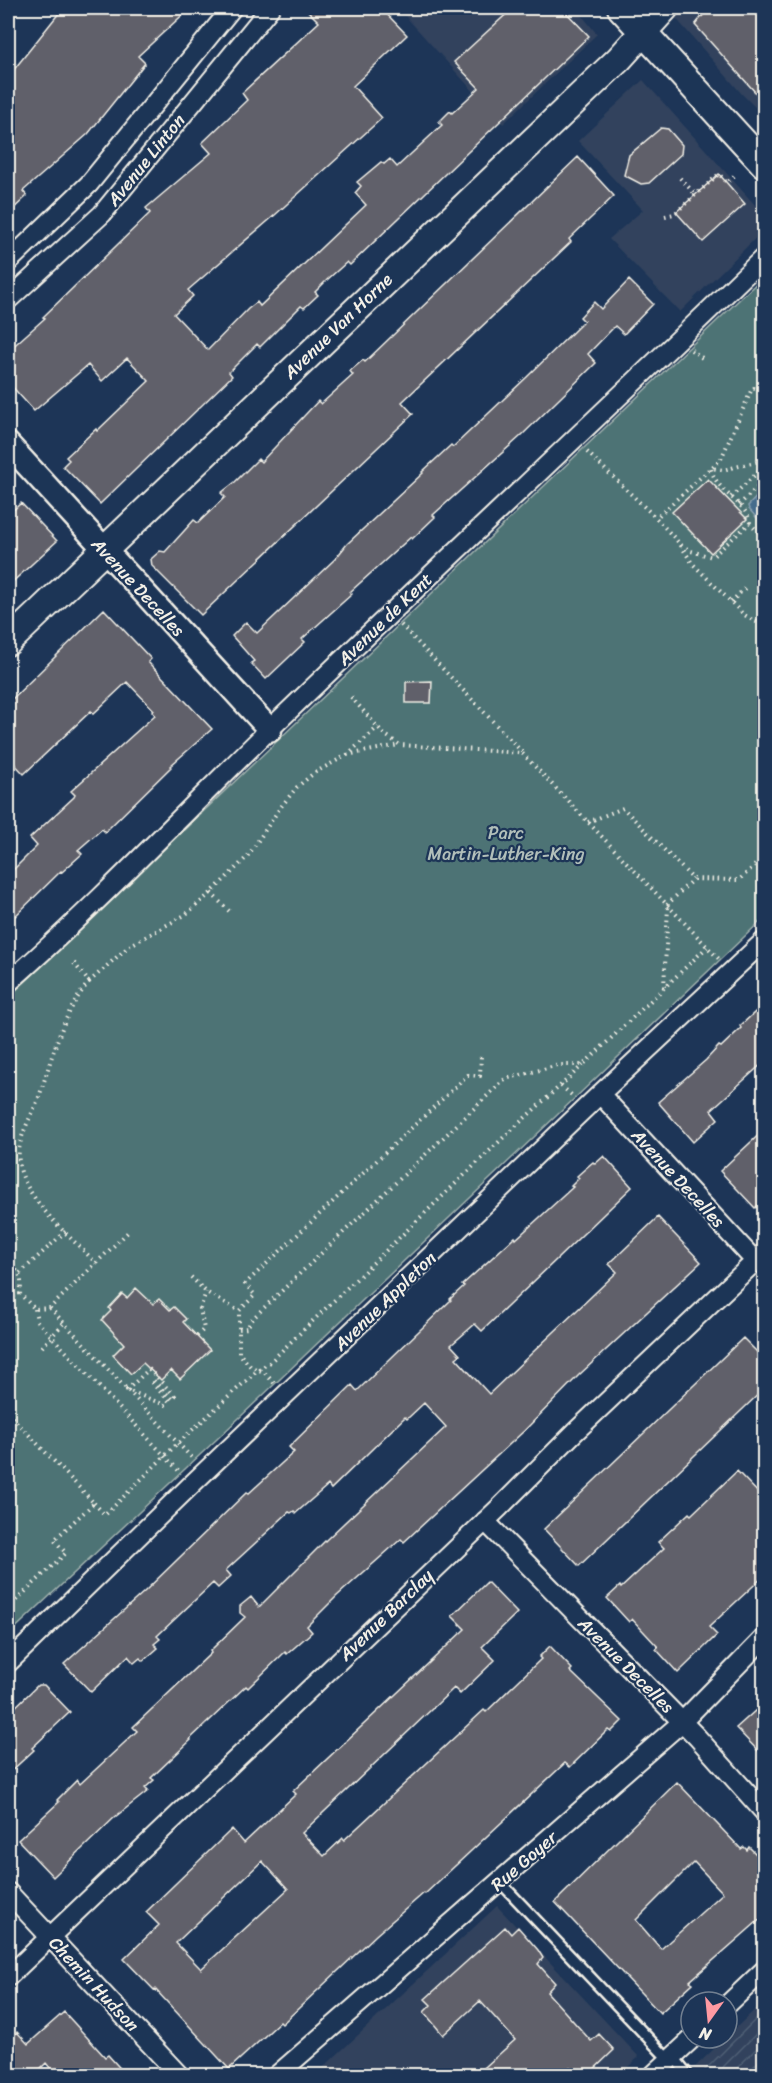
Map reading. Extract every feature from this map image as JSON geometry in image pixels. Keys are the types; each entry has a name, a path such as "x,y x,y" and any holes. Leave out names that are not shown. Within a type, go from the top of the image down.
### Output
{"main road":[{"path":"621,8 765,164"},
{"name":"Avenue Van Horne","path":"8,642 619,59 665,8"}],"street":[{"name":"Avenue Linton","path":"8,262 89,184 232,8"},
{"name":"Avenue Linton","path":"8,300 102,214 270,8"},
{"name":"Avenue de Kent","path":"8,983 63,934 270,730 765,256"},
{"name":"Avenue Decelles","path":"8,444 270,730"},
{"name":"Avenue Appleton","path":"8,1663 600,1094 765,941"},
{"name":"Avenue Decelles","path":"600,1094 760,1258"},
{"name":"Avenue Barclay","path":"8,1977 485,1521 576,1431 760,1258"},
{"name":"Avenue Decelles","path":"485,1521 682,1722 765,1812"},
{"name":"Rue Goyer","path":"276,2076 682,1722 765,1638"},
{"name":"Chemin Hudson","path":"8,1892 180,2076"},
{"path":"739,1994 765,1970"},
{"path":"652,2076 680,2050"}],"lane":[{"path":"500,1882 689,2076"}],"path":[{"path":"665,216 674,214 718,174 727,183 737,173"},
{"path":"680,178 696,195"},
{"path":"656,518 722,459 754,388 759,390 765,409"},
{"path":"584,448 656,518 680,544 692,563 743,614 765,625"},
{"path":"711,468 723,470 765,460"},
{"path":"731,497 765,467"},
{"path":"711,468 713,480 750,518 750,523 765,538"},
{"path":"739,506 765,481"},
{"path":"680,544 691,551 712,558 750,523"},
{"path":"731,602 745,588"},
{"path":"391,614 732,972"},
{"path":"351,697 378,727 400,745"},
{"path":"96,1263 31,1192 21,1171 18,1154 23,1132 39,1097 58,1038 77,996 129,946 185,915 212,893 247,857 297,787 314,773 347,755 378,727"},
{"path":"347,755 400,745 522,753"},
{"path":"587,822 623,808 693,879 740,880 765,857"},
{"path":"664,988 668,906 693,879"},
{"path":"212,893 230,912"},
{"path":"8,1413 105,1515 177,1444 269,1363 459,1180 707,947"},
{"path":"74,963 89,982"},
{"path":"275,1384 260,1369 251,1367 239,1353 239,1311 255,1295 245,1284 468,1075 480,1076 480,1055"},
{"path":"239,1329 248,1328 250,1321 506,1079 559,1065 583,1065"},
{"path":"561,1086 575,1098"},
{"path":"20,1273 66,1231"},
{"path":"35,1309 50,1308 128,1232"},
{"path":"8,1262 20,1273 22,1284 20,1294"},
{"path":"191,1277 206,1292 239,1311"},
{"path":"197,1336 204,1329 200,1309 206,1292"},
{"path":"8,1298 20,1294"},
{"path":"20,1294 35,1309 37,1321 179,1471"},
{"path":"50,1308 192,1458"},
{"path":"42,1347 63,1324"},
{"path":"149,1369 175,1396 172,1399 153,1380 151,1382 169,1401 165,1405 127,1390 149,1369"},
{"path":"8,1608 66,1552 54,1540 94,1503"}],"shaded area":[{"path":"398,8 576,8 597,34 503,124"},
{"path":"667,8 764,8 764,116 741,93"},
{"path":"643,80 764,215 764,230 680,312 609,239 643,210 578,141"},
{"path":"497,1906 639,2057 619,2075 314,2076"},
{"path":"764,2001 764,2075 698,2075 693,2069 713,2050 739,2050 739,2025"}],"green space":[{"name":"Parc Martin-Luther-King","path":"764,276 764,918 8,1635 8,998"}],"water":[{"path":"764,489 764,526 748,506"}],"building":[{"path":"63,8 190,8 138,56 145,63 88,134 23,191 27,196 8,214 8,77"},
{"path":"305,8 381,8 407,35 353,86 382,118 188,290 193,296 174,314 208,350 248,309 257,302 260,306 366,205 355,193 361,186 357,182 381,162 384,164 390,159 397,167 442,125 439,122 450,111 452,113 479,88 454,62 513,8 562,8 589,36 350,265 347,262 328,279 315,292 318,295 304,308 301,306 260,347 257,344 229,372 232,376 100,504 63,466 69,460 66,457 149,381 127,358 102,381 88,365 34,411 8,382 8,351 45,318 43,317 150,213 146,208 211,153 202,143 247,100 242,93 319,22"},
{"path":"709,8 765,8 765,103 695,25"},
{"path":"661,128 668,129 682,145 681,154 649,183 641,184 624,175 629,155"},
{"path":"578,157 614,196 569,239 571,242 402,402 413,414 201,615 152,566 151,559 160,551 165,552 194,520 198,523 225,497 221,493 258,459 261,462 318,401 321,404 353,375 350,371 363,360 365,362"},
{"path":"719,174 745,204 703,242 676,212"},
{"path":"629,280 653,304 624,334 615,326 588,354 596,363 521,436 433,515 435,517 412,539 411,537 350,592 352,594 302,639 305,642 266,679 251,663 254,661 232,636 246,622 257,633 422,472 451,445 453,447 527,377 584,321 580,317 594,302 601,309"},
{"path":"708,479 747,519 711,553 672,512"},
{"path":"21,503 57,541 8,586 8,515"},
{"path":"104,609 151,659 148,662 212,729 170,766 105,832 102,829 78,850 82,854 61,871 8,923 8,875 37,846 30,838 74,797 71,791 155,715 152,711 154,710 127,682 93,714 91,711 24,774 8,757 8,703"},
{"path":"432,681 431,703 406,703 406,682"},
{"path":"765,1003 765,1061 711,1110 718,1119 693,1142 658,1102 719,1046 721,1047"},
{"path":"765,1129 765,1199 755,1208 720,1171"},
{"path":"604,1156 632,1187 482,1331 475,1324 451,1345 460,1355 456,1358 489,1394 617,1272 609,1264 658,1217 701,1262 404,1542 401,1539 337,1596 307,1626 312,1632 287,1654 285,1652 248,1688 246,1686 151,1778 154,1780 145,1788 148,1791 115,1817 53,1877 18,1840 59,1802 57,1800 77,1780 80,1784 137,1731 133,1727 211,1653 210,1651 245,1617 240,1613 240,1606 251,1597 259,1607 327,1539 446,1427 424,1403 407,1419 405,1417 331,1489 328,1485 296,1513 289,1512 226,1570 231,1576 218,1588 213,1583 157,1636 160,1639 154,1644 158,1648 143,1661 140,1658 134,1663 128,1656 91,1692 64,1664 144,1592 247,1492 248,1494 294,1452 289,1447 352,1385 357,1391 451,1300 464,1286 462,1285 573,1187 571,1186 579,1178 577,1176"},
{"path":"136,1288 153,1304 159,1299 170,1310 174,1307 186,1319 183,1322 210,1350 180,1379 171,1370 161,1380 143,1363 131,1374 113,1355 124,1344 102,1320 122,1294 127,1298"},
{"path":"743,1338 765,1360 765,1388 579,1566 544,1529"},
{"path":"737,1471 765,1500 765,1575 709,1627 717,1635 678,1673 632,1619 629,1622 607,1598 664,1548 658,1542 689,1513 691,1515"},
{"path":"487,1582 517,1613 482,1647 495,1660 460,1694 454,1688 302,1833 324,1856 484,1710 486,1712 541,1659 539,1657 550,1646 572,1669 570,1671 622,1721 611,1732 608,1730 570,1767 565,1763 425,1894 376,1935 282,2024 280,2022 229,2069 124,1959 159,1925 146,1912 232,1829 244,1843 296,1794 293,1791 465,1629 452,1616","holes":["262,1861 288,1889 201,1969 176,1943"]},
{"path":"38,1685 44,1685 70,1712 8,1774 8,1714"},
{"path":"765,1702 765,1758 736,1728"},
{"path":"677,1782 741,1849 744,1847 747,1850 749,1847 765,1863 765,1915 690,1981 693,1983 685,1990 679,1990 679,1996 660,2013 555,1902","holes":["694,1862 723,1893 661,1949 636,1920"]},
{"path":"505,1927 511,1934 518,1927 538,1950 543,1958 538,1964 555,1983 547,1992 591,2041 599,2034 614,2050 587,2076 578,2076 570,2067 560,2076 475,2076 515,2040 480,2001 443,2035 424,2012 431,2005 425,1999"},
{"path":"64,2012 105,2057 108,2055 127,2076 57,2076 46,2063 33,2076 8,2076 8,2041 17,2032 28,2044"}]}
